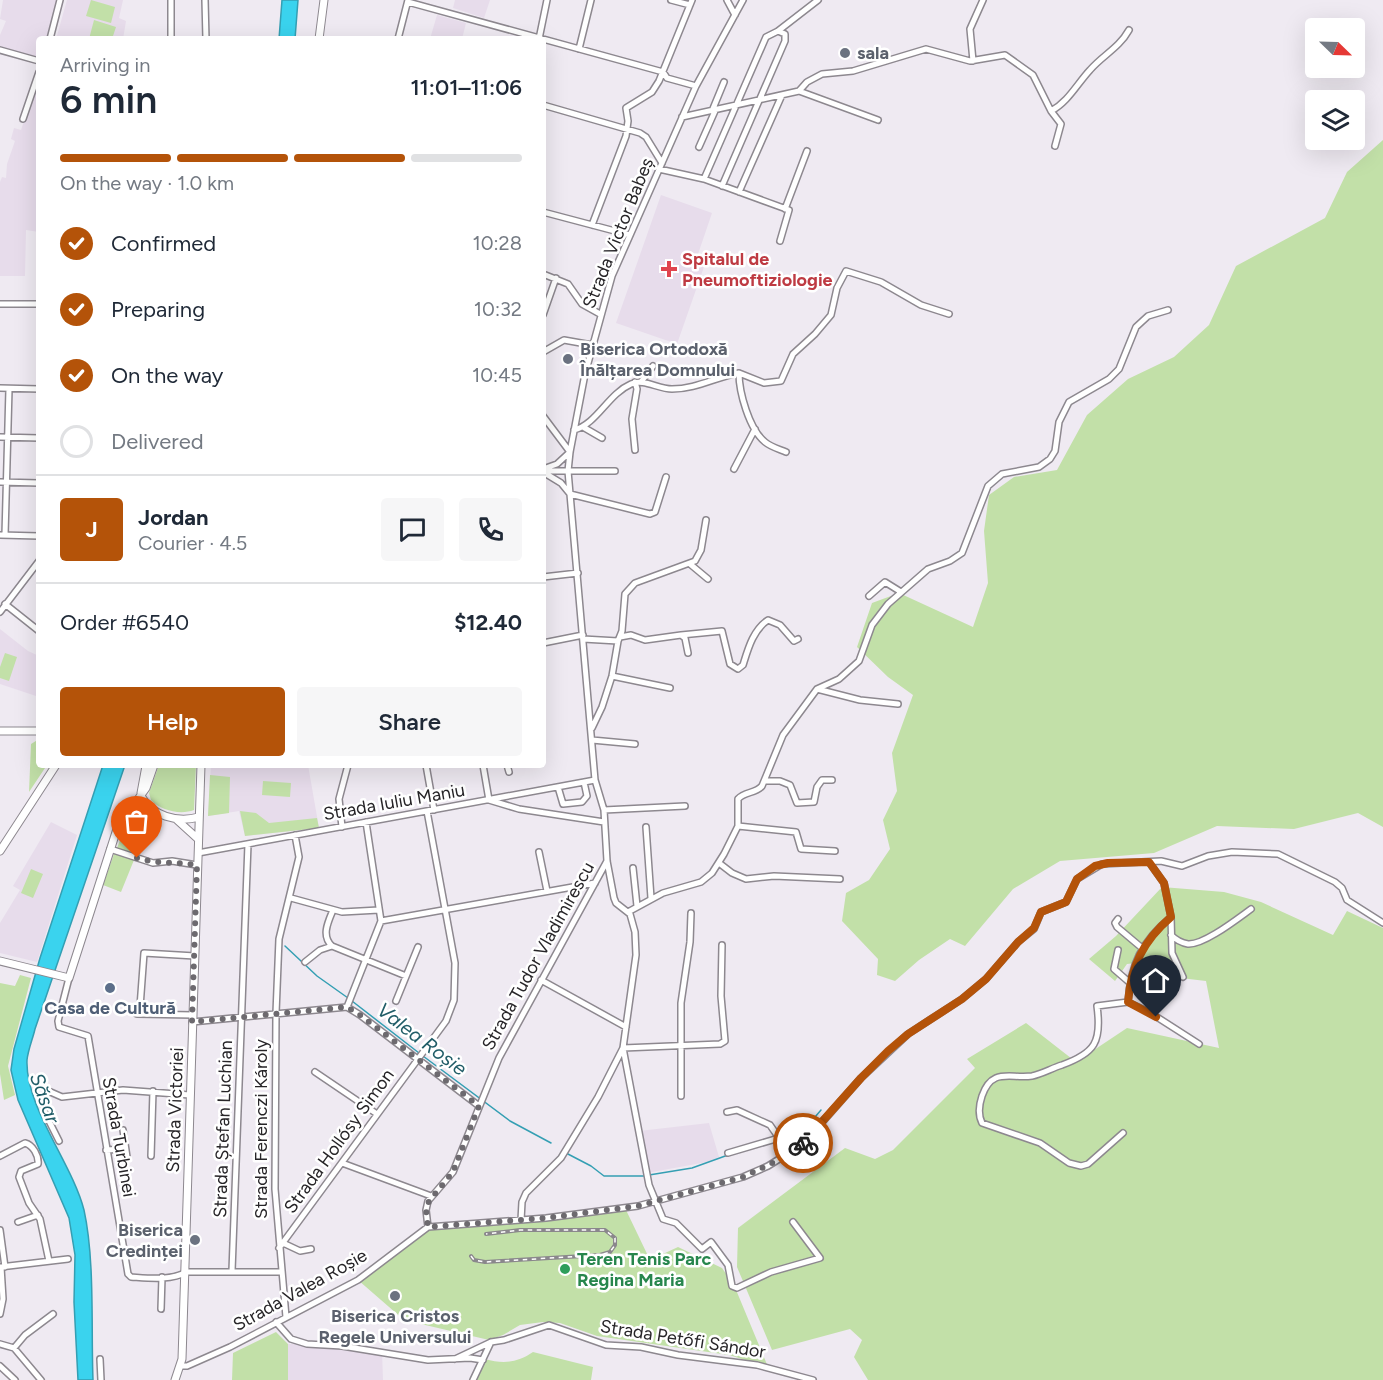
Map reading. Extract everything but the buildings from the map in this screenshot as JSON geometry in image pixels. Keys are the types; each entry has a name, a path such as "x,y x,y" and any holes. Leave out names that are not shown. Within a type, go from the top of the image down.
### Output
{"main road":[{"path":"319,36 324,0"},
{"path":"0,731 36,731"},
{"path":"0,851 54,768"},
{"path":"0,961 69,978 110,849 121,822 141,796 148,768"},
{"name":"Strada Victoriei","path":"175,1380 181,1366 186,1272 200,768"},
{"path":"141,796 148,807 158,814"},
{"path":"131,811 174,818 199,817"},
{"path":"174,818 189,828 198,839"}],"street":[{"path":"51,36 60,0"},
{"path":"171,0 171,36"},
{"path":"205,0 206,36"},
{"path":"539,36 547,0"},
{"path":"579,49 591,0"},
{"path":"592,225 627,128 626,108 652,92 663,72 691,2 672,0"},
{"path":"727,0 735,15"},
{"name":"Strada Victor Babeș","path":"623,1048 636,955 635,932 628,912 616,903 607,861 603,810 596,780 568,471 570,452 592,345 612,276 696,86 743,0"},
{"path":"704,179 766,37 778,31 818,0"},
{"path":"973,61 970,28 983,0"},
{"path":"399,36 408,1 532,36"},
{"path":"1051,111 1069,96 1099,61 1121,43 1128,30"},
{"path":"722,186 786,37 778,31"},
{"path":"546,40 663,72 667,78 696,86"},
{"path":"798,91 807,81 822,74 853,71 926,48 973,61 987,60 998,55 1012,58 1033,75 1051,111 1061,124 1055,146"},
{"path":"0,50 36,60"},
{"path":"23,119 36,81"},
{"path":"699,147 724,82"},
{"path":"682,117 798,91 878,120"},
{"path":"739,192 782,95"},
{"path":"546,106 627,128 646,137 660,166 787,209"},
{"path":"780,241 787,209 807,151"},
{"path":"546,213 630,235"},
{"path":"638,382 658,388 679,389 707,384 739,373 764,383 781,381 785,377 793,354 831,315 837,288 846,271 851,270 881,282 928,308 949,314"},
{"path":"546,275 568,284 582,304 600,315"},
{"path":"546,306 556,278"},
{"path":"0,304 36,304"},
{"path":"628,912 651,898 701,882 719,863 738,826 739,797 760,789 781,740 817,689 839,679 856,664 875,620 901,592 928,569 956,558 962,553 984,495 995,478 1009,472 1039,466 1050,459 1055,451 1059,422 1068,402 1114,374 1119,369 1136,327 1148,316 1168,310"},
{"path":"546,350 564,340 592,345"},
{"path":"574,430 583,427 618,392 638,382 653,366"},
{"path":"739,373 740,391 755,429 763,440 786,452"},
{"path":"635,450 632,419 638,382"},
{"path":"0,388 36,389"},
{"path":"9,389 8,438 3,482 3,535 36,536"},
{"path":"546,420 570,452 546,469"},
{"path":"583,427 602,438"},
{"path":"734,469 755,429"},
{"path":"0,437 36,438"},
{"path":"546,471 615,471"},
{"path":"546,473 561,483 570,494 653,514 666,477"},
{"path":"3,482 36,483"},
{"path":"591,730 602,707 612,676 623,601 630,587 695,561 702,550 706,520"},
{"path":"690,564 708,579"},
{"path":"0,612 36,565"},
{"path":"546,577 578,573"},
{"path":"869,596 885,582 901,592"},
{"path":"5,604 36,629"},
{"path":"546,643 583,637 619,639 631,635 645,640 722,631 730,664 738,669 743,665 749,645 762,624 768,620 780,625 794,641 798,639"},
{"path":"681,635 685,638 688,653"},
{"path":"612,676 670,688"},
{"path":"817,689 860,700 898,704"},
{"path":"592,740 635,744"},
{"path":"342,827 339,799 347,768"},
{"name":"Strada Hollósy Simon","path":"281,1246 446,1021 454,1000 455,963 444,910 426,768"},
{"path":"484,768 489,800 519,809 604,822"},
{"path":"508,768 509,772"},
{"name":"Strada Iuliu Maniu","path":"198,853 596,780"},
{"path":"765,781 785,782 790,785 797,803 814,802 817,788 822,780 832,780"},
{"path":"558,787 563,804 582,802 587,796 584,782"},
{"path":"603,810 685,806"},
{"path":"349,1002 381,921 366,822"},
{"path":"646,826 651,898"},
{"path":"738,826 796,832 801,849 835,851"},
{"name":"Strada Ferenczi Károly","path":"286,1317 275,1189 276,1013 279,939 291,898 299,857 296,835"},
{"name":"Strada Ștefan Luchian","path":"232,1271 248,844"},
{"path":"110,849 153,863 172,861 197,865"},
{"path":"539,852 547,891"},
{"path":"342,1163 431,1197 426,1210 428,1227 597,1212 654,1202 743,1177 775,1162 802,1144 888,1051 908,1034 970,993 1034,928 1041,912 1066,902 1078,878 1101,864 1161,861 1182,866 1217,854 1255,852 1278,854 1335,882 1342,888 1347,900 1383,923"},
{"name":"Strada Tudor Vladimirescu","path":"431,1197 453,1172 499,1058 607,861"},
{"path":"1149,862 1164,883 1171,917 1174,961 1183,977"},
{"path":"719,863 732,873 746,879 774,876 840,879"},
{"path":"633,868 637,906"},
{"path":"381,921 595,884"},
{"path":"291,898 349,913 379,910"},
{"path":"1171,935 1184,943 1192,943 1222,928 1251,909"},
{"path":"333,910 325,933 327,942 366,961 406,976"},
{"path":"681,1096 683,1045 681,1003 690,942 691,914"},
{"path":"1128,1002 1129,982 1142,948 1150,936 1171,917"},
{"path":"1118,919 1115,925 1142,948"},
{"path":"623,1048 720,1044 725,1041 721,996 722,945"},
{"path":"305,962 320,950 332,946"},
{"path":"396,1001 418,947"},
{"path":"1118,950 1114,969 1129,982"},
{"path":"195,956 144,953 140,1007 137,1014 193,1018 242,1016 349,1002"},
{"name":"Strada Turbinei","path":"69,978 58,1021 59,1027 87,1036 128,1274 131,1277 162,1277"},
{"path":"542,980 626,1027"},
{"path":"349,1002 360,1015 481,1102"},
{"path":"1122,1133 1088,1164 1073,1165 1040,1143 982,1123 980,1109 985,1089 999,1077 1006,1074 1022,1076 1038,1074 1085,1054 1094,1045 1097,1006 1128,1002 1149,1012 1199,1044"},
{"path":"521,1220 522,1202 526,1193 564,1152 598,1096 623,1048"},
{"path":"623,1048 647,1175 654,1202 663,1219 676,1224 702,1249 711,1242 728,1265 732,1285 735,1288 771,1272 820,1258 793,1222"},
{"path":"315,1072 377,1114"},
{"path":"59,1141 44,1111 46,1090 62,1097 123,1090 190,1095"},
{"path":"151,1156 153,1091"},
{"path":"727,1112 737,1110 770,1125 779,1138"},
{"path":"123,1130 127,1157"},
{"path":"728,1153 779,1138 797,1138 802,1144"},
{"path":"0,1156 25,1143 34,1150 38,1164 21,1171 19,1177 29,1203 38,1215 42,1226 49,1261"},
{"path":"106,1150 125,1149"},
{"path":"18,1222 38,1215"},
{"name":"Strada Valea Roșie","path":"181,1366 187,1366 230,1347 361,1278 428,1227"},
{"path":"0,1230 3,1299 0,1314"},
{"path":"281,1246 300,1251 311,1249"},
{"path":"2,1267 68,1259"},
{"path":"161,1309 162,1277 179,1276 186,1272 281,1272"},
{"path":"14,1348 26,1335 53,1314"},
{"name":"Strada Petőfi Sándor","path":"276,1322 291,1339 307,1344 352,1347 428,1360 455,1359 491,1342 549,1325 606,1345 641,1347 757,1365 813,1380"},
{"path":"473,1380 491,1342"},
{"path":"0,1344 14,1348 41,1380"},
{"path":"100,1359 101,1380"},
{"path":"455,1359 483,1360"},
{"path":"0,1366 15,1380"}],"shaded area":[{"path":"3,0 57,0 49,36 36,36 36,57 0,48 0,35 6,21 0,19"},
{"path":"67,0 123,0 119,18 126,21 124,36 57,36"},
{"path":"455,0 490,0 484,18 453,8"},
{"path":"437,15 466,23 463,36 431,36"},
{"path":"36,86 36,232 26,230 25,276 0,276 0,182 2,177 6,178 7,164 15,141 11,139 14,128 21,130"},
{"name":"Spitalul de Pneumoftiziologie","path":"661,195 712,213 696,260 705,264 677,344 616,323"},
{"path":"0,629 36,655 36,696 0,684"},
{"path":"211,768 309,768 319,828 245,836 239,811 208,816"},
{"path":"51,822 77,835 37,962 0,953 0,923 20,890 13,886"},
{"path":"709,1123 719,1157 707,1162 647,1173 639,1131"},
{"path":"287,1344 382,1351 383,1380 288,1380"}],"green space":[{"path":"91,0 115,7 111,23 86,16"},
{"path":"94,20 116,27 113,36 90,36"},
{"path":"1383,140 1383,827 1358,813 1294,829 1217,826 1154,853 1060,861 1013,889 965,946 950,939 919,960 895,981 877,975 878,959 842,921 846,893 869,880 890,849 883,820 897,791 892,753 913,695 888,677 857,647 872,603 899,593 973,627 988,583 984,531 989,495 1014,477 1057,470 1087,415 1128,379 1174,357 1209,325 1236,266 1325,218 1347,172"},
{"path":"5,653 17,657 9,681 0,678 0,667"},
{"path":"36,741 36,768 45,768 29,792 31,744"},
{"path":"158,768 196,768 194,810 171,811 160,807 151,800 149,793"},
{"path":"210,775 230,777 229,813 208,816"},
{"path":"263,781 291,783 290,797 262,795"},
{"path":"240,811 256,813 269,823 317,818 319,828 245,836"},
{"path":"132,822 146,825 134,855 117,848 125,827"},
{"path":"114,854 134,860 121,892 103,885"},
{"path":"31,869 43,874 33,898 21,893"},
{"path":"1162,887 1224,892 1261,902 1333,935 1347,911 1383,928 1383,1380 868,1380 854,1357 862,1340 850,1329 772,1350 737,1267 738,1228 845,1148 875,1159 893,1150 975,1068 967,1059 1026,1023 1076,1062 1127,1028 1219,1048 1206,981 1172,977 1166,959 1127,964 1115,981 1089,959 1116,936"},
{"path":"20,975 31,978 8,1066 15,1095 4,1100 0,1074 0,983 15,986"},
{"path":"626,1210 650,1260 678,1247 722,1268 734,1285 768,1367 729,1355 597,1336 560,1323 543,1322 520,1325 489,1340 404,1320 358,1280 430,1228 520,1223"},
{"path":"276,1332 288,1344 288,1380 232,1380 233,1353"},
{"path":"533,1352 593,1367 591,1380 475,1380 485,1359 510,1362"}],"water":[{"path":"282,0 298,0 295,36 279,36"},
{"path":"102,768 124,768 35,1029 27,1060 28,1078 33,1097 70,1173 84,1210 90,1250 93,1380 78,1380 74,1302 75,1255 69,1218 18,1100 11,1070 14,1049 40,958"}],"waterway":[{"name":"Valea Roșie","path":"285,946 317,976 348,998"},
{"name":"Valea Roșie","path":"352,1001 419,1053"},
{"name":"Valea Roșie","path":"423,1056 510,1121 551,1143"},
{"name":"Valea Roșie","path":"798,1137 821,1110"},
{"name":"Valea Roșie","path":"779,1140 795,1140"},
{"name":"Valea Roșie","path":"566,1153 591,1166 604,1176 644,1176"},
{"name":"Valea Roșie","path":"649,1175 692,1168 728,1155"}],"railway":[{"path":"471,1256 474,1260 485,1262 600,1255 610,1252 615,1245 615,1238 605,1230 520,1230 486,1234"}],"way so far":[{"path":"137,858 153,863 172,861 197,865 192,1022 347,1007 479,1106 453,1172 429,1201 426,1210 428,1227 546,1218 638,1206 743,1177 783,1158 803,1143"}],"place":[{"name":"sala","path":"845,53"},
{"name":"Spitalul de Pneumoftiziologie","path":"669,269"},
{"name":"Biserica Ortodoxă Înălțarea Domnului","path":"568,359"},
{"name":"Casa de Cultură","path":"110,988"},
{"name":"Biserica Credinței","path":"195,1240"},
{"name":"Teren Tenis Parc Regina Maria","path":"565,1269"},
{"name":"Biserica Cristos Regele Universului","path":"395,1296"}],"route":[{"path":"803,1143 853,1086 888,1051 908,1034 970,993 986,979 1000,966 1018,942 1034,928 1041,912 1066,902 1077,879 1095,866 1108,863 1149,862 1164,883 1171,917 1150,936 1142,948 1129,982 1128,1002 1156,1017"}],"water label":[{"name":"Săsar","path":"45,1098"}]}
